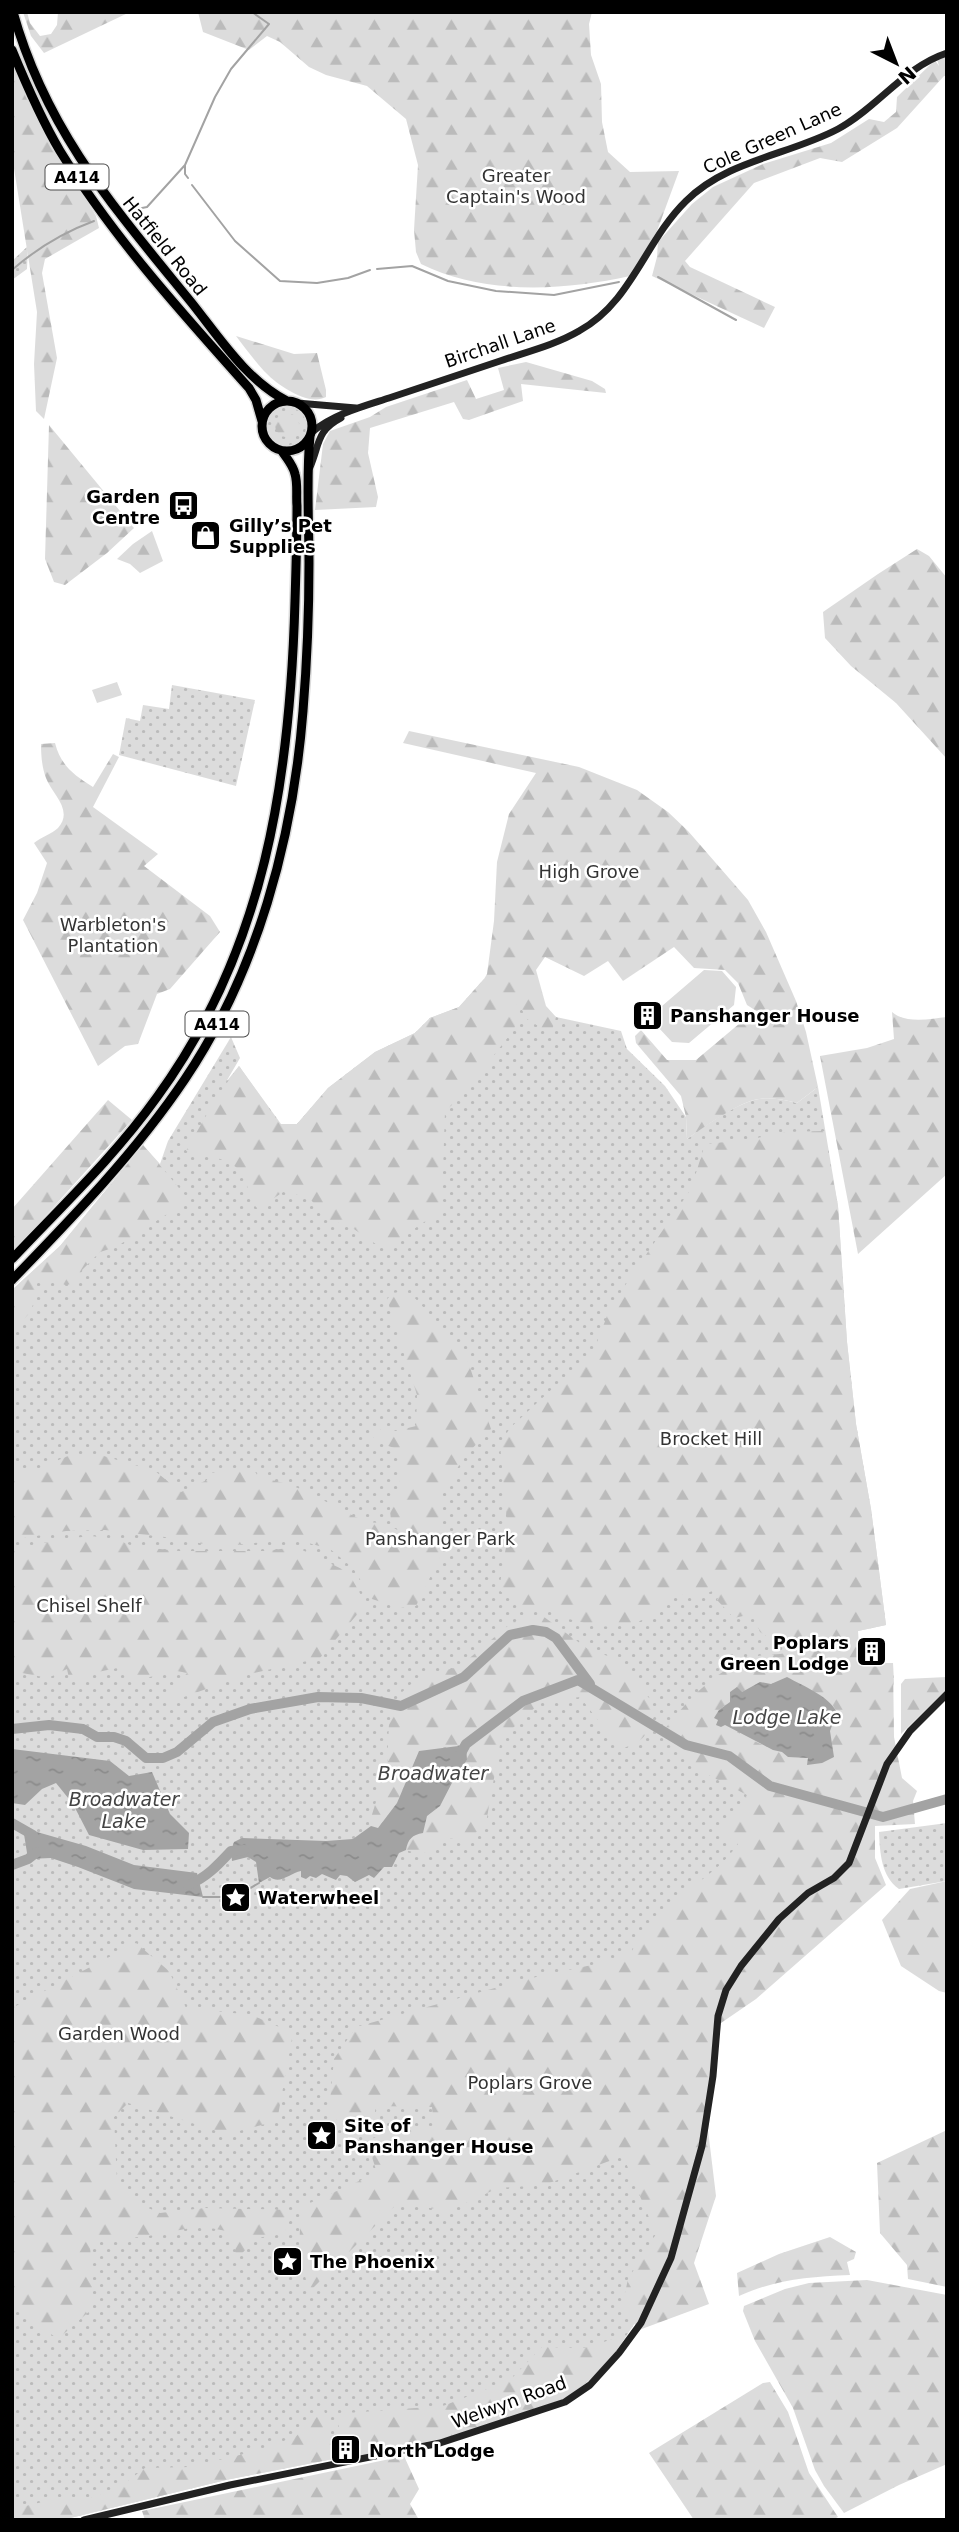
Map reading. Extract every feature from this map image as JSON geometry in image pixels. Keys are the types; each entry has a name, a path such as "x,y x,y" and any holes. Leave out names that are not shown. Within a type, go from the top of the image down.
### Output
{"highway":[{"name":"Hatfield Road","path":"13,12 34,73 72,145 115,211 253,377 266,390 292,402"},
{"name":"Hatfield Road","path":"12,50 54,139 85,188 127,245 249,388 256,400 262,421"},
{"path":"292,402 308,412 312,425 311,434 302,447 282,452 265,439 262,421 271,407 292,402"},
{"name":"A414","path":"12,1280 135,1146 167,1105 208,1042 238,982 260,922 280,855 298,764 307,652 307,472 311,434"},
{"name":"A414","path":"12,1259 123,1139 161,1091 197,1037 216,1001 251,913 277,806 291,671 297,522 296,478 282,452"}],"main road":[{"name":"Cole Green Lane","path":"634,276 671,215 697,190 723,174 839,128 921,65 947,53"},
{"name":"Birchall Lane","path":"311,434 332,417 559,341 600,316 615,302 634,276"},
{"name":"Birchall Lane","path":"292,402 353,410"},
{"path":"307,472 323,432 353,410"},
{"name":"Welwyn Road","path":"84,2520 230,2485 440,2443 565,2402 590,2385 641,2323 671,2258 709,2112 718,2016 726,1990 760,1940 779,1919 808,1893 834,1878 849,1863 877,1784 897,1747 927,1712 947,1694"}],"green space":[{"path":"23,12 27,12 30,23 40,36 51,34 57,25 58,12 130,12 44,53 31,36"},
{"name":"Greater Captain's Wood","path":"198,12 592,12 589,24 591,55 601,84 602,122 608,152 630,172 679,171 657,231 630,276 578,285 497,285 445,274 421,264 416,252 414,230 418,165 406,119 367,86 326,75 309,67 280,42 267,36 249,50 203,32"},
{"path":"947,53 947,76 944,76 897,128 842,162 820,158 754,183 685,261 690,267 775,307 764,328 652,276 658,242 692,204 713,187 763,164 831,143 869,119 884,122 896,112 897,97 935,60 939,66 936,56"},
{"path":"12,59 32,109 96,216 99,228 45,259 42,273 57,358 44,419 36,411 34,364 37,312 12,156"},
{"path":"28,246 27,269 12,280 12,261"},
{"path":"236,336 294,354 317,353 326,397 310,399 284,388 264,371"},
{"path":"526,362 592,381 605,389 606,393 521,384 523,401 469,420 463,419 454,402 370,428 368,453 378,497 376,507 315,510 323,444 330,431 370,417 386,407 467,380 476,399 504,390 498,368"},
{"path":"287,406 295,407 301,412 306,418 306,434 301,440 295,445 287,446 279,445 273,440 268,434 267,426 268,418 273,412 279,407"},
{"path":"287,413 298,420 299,425 292,436 287,437 276,430 275,425 282,414"},
{"path":"49,425 134,528 65,585 54,582 45,559"},
{"path":"152,531 163,561 140,573 130,564 117,559 133,544"},
{"path":"917,549 929,556 947,578 947,759 896,703 851,666 825,638 823,612"},
{"path":"117,682 122,695 97,703 92,690"},
{"path":"172,685 255,700 236,786 119,755 126,718 140,721 143,705 169,709"},
{"name":"High Grove","path":"409,731 579,767 637,790 668,812 748,900 766,932 796,1001 818,1087 797,1103 768,1098 751,1101 687,1139 681,1096 636,1043 635,1036 641,1030 667,1060 696,1060 752,1013 757,1017 761,1014 747,1005 738,983 725,970 694,968 674,947 623,981 608,961 584,976 545,957 536,970 546,1006 556,1017 551,1034 527,1019 516,999 519,1018 513,1031 460,1098 445,1111 442,1200 446,1205 401,1239 401,1245 380,1247 351,1227 330,1220 308,1197 283,1192 258,1209 250,1198 245,1179 235,1167 211,1156 186,1151 216,1098 239,1066 280,1124 297,1124 328,1088 375,1052 415,1033 430,1018 459,1007 487,974 494,921 497,862 509,814 536,773 403,743"},
{"name":"Warbleton's Plantation","path":"55,743 69,769 93,787 113,754 119,757 93,807 158,854 144,866 210,916 220,932 170,989 157,994 138,1044 125,1046 98,1066 23,920 37,893 47,863 34,843 58,828 64,815 63,808 46,778 42,761 41,744"},
{"path":"704,970 722,971 736,987 734,1005 689,1043 672,1042 657,1026 655,1012"},
{"name":"Panshanger Park","path":"484,979 556,1017 621,1031 627,1049 665,1086 686,1117 687,1139 722,1115 751,1101 764,1098 797,1103 818,1087 838,1206 847,1342 856,1424 871,1509 886,1625 858,1631 859,1656 879,1663 893,1663 894,1684 717,2007 635,2323 608,2363 351,2458 338,2458 226,2480 62,2520 12,2520 12,1290 60,1246 143,1145 160,1164 168,1141 231,1037 240,1058 226,1082 239,1066 281,1124 297,1124 328,1088 375,1052 415,1033 430,1018 459,1007"},
{"path":"892,1012 911,1019 947,1017 947,1174 858,1254 820,1056 867,1048 894,1039"},
{"path":"108,1100 132,1120 12,1253 12,1209"},
{"path":"824,1131 838,1206 847,1342 856,1424 871,1509 886,1625 858,1631 859,1659 893,1663 894,1737 902,1778 917,1791 913,1801 915,1824 875,1826 875,1858 886,1885 756,1999 721,2023 708,2130 716,2196 694,2263 709,2304 639,2330 622,2307 628,2279 656,2234 623,2156 544,2185 498,2188 449,2211 398,2203 309,2292 299,2251 301,2207 377,2173 367,2141 376,2137 434,2128 432,2107 376,2106 374,2117 337,2120 329,2111 334,2059 356,2027 527,1979 601,1963 632,1951 654,1918 667,1905 712,1872 738,1844 718,1831 747,1795 689,1765 665,1729 694,1695 730,1667 758,1656 790,1652 760,1632 752,1614 734,1618 717,1600 724,1585 704,1595 678,1594 656,1613 621,1626 580,1622 550,1609 525,1611 499,1590 508,1534 500,1444 510,1428 594,1350 607,1316 626,1284 691,1189 705,1144 747,1140 787,1132","holes":["760,1682 804,1687 832,1704 837,1712 830,1731 830,1746 807,1765 808,1758 786,1756 725,1725 716,1724 719,1710"]},
{"path":"143,1145 189,1200 116,1247 100,1252 82,1270 78,1283 65,1285 51,1278 37,1282 31,1310 12,1330 12,1290 60,1246"},
{"path":"393,1293 413,1296 465,1353 491,1429 464,1457 442,1494 441,1555 416,1606 400,1608 372,1599 353,1568 330,1549 294,1539 216,1547 182,1539 105,1530 66,1531 12,1540 12,1470 25,1474 68,1456 97,1454 155,1471 181,1492 207,1480 208,1474 224,1470 254,1470 259,1478 287,1484 360,1519 393,1527 431,1549 391,1521 390,1510 400,1483 397,1449 371,1440 381,1429 396,1431 416,1426 417,1395 387,1299"},
{"name":"Chisel Shelf","path":"92,1536 121,1541 132,1546 179,1551 265,1551 296,1547 348,1572 366,1604 320,1658 245,1675 170,1702 167,1696 187,1673 177,1671 127,1682 122,1667 88,1674 82,1681 69,1678 67,1669 48,1678 12,1671 12,1549"},
{"path":"544,1617 588,1649 619,1660 649,1698 655,1713 643,1737 620,1749 580,1697 540,1703 501,1739 486,1823 468,1840 443,1838 422,1855 406,1850 411,1838 423,1832 427,1816 440,1806 467,1760 465,1744 419,1751 397,1803 378,1828 369,1824 387,1767 389,1723 401,1693 420,1676 459,1667 510,1624 525,1618"},
{"path":"947,1677 947,1689 901,1734 901,1684 905,1679"},
{"path":"947,1823 947,1881 899,1889 885,1871 879,1832"},
{"path":"947,1881 947,1993 939,1991 901,1966 882,1920 910,1889"},
{"name":"Garden Wood","path":"136,1943 169,1971 186,2008 252,2015 293,2033 277,2121 227,2134 128,2103 114,2117 117,2183 134,2202 160,2213 205,2208 294,2210 284,2234 256,2238 237,2259 231,2232 201,2226 148,2236 90,2242 93,2308 58,2339 12,2307 12,2008"},
{"path":"947,2130 947,2287 908,2279 907,2265 880,2233 877,2163"},
{"path":"830,2237 856,2252 854,2259 847,2262 850,2275 793,2280 739,2296 737,2273 779,2254"},
{"path":"867,2280 947,2295 947,2464 844,2513 815,2470 793,2408 755,2341 743,2311 744,2306 785,2289 809,2283"},
{"path":"627,2335 598,2372 572,2394 459,2435 351,2458 334,2414 443,2406 510,2380 542,2347 583,2348"},
{"path":"770,2382 788,2412 809,2473 838,2517 832,2520 694,2520 649,2453 763,2383"},
{"path":"324,2410 338,2458 226,2480 62,2520 12,2520 12,2509 60,2498 83,2501 121,2486 145,2468 190,2467 252,2452 295,2437"},
{"path":"404,2456 419,2489 410,2504 419,2520 145,2520 142,2511"}],"water":[{"name":"Lodge Lake","path":"787,1677 822,1696 837,1712 830,1731 834,1757 822,1763 807,1765 808,1758 788,1757 725,1725 716,1725 718,1720 714,1718 719,1710 730,1702 730,1692 737,1687 742,1692 760,1682 771,1684"},
{"name":"Broadwater","path":"466,1745 467,1760 440,1806 427,1816 423,1833 411,1838 406,1850 399,1853 392,1867 384,1867 374,1878 369,1875 355,1882 347,1876 340,1875 336,1880 322,1874 306,1879 301,1877 301,1871 278,1880 270,1877 259,1883 256,1862 248,1857 232,1861 234,1842 242,1838 326,1841 353,1839 371,1826 378,1828 397,1803 419,1751"},
{"name":"Broadwater Lake","path":"12,1749 110,1761 129,1776 152,1772 170,1814 189,1833 188,1849 143,1850 89,1835 73,1804 56,1783 42,1789 25,1805 12,1803"},
{"path":"23,1828 86,1846 134,1865 197,1873 203,1897 134,1889 51,1858 28,1859"}],"waterway":[{"path":"185,165 215,97 231,69 269,24 252,12"},
{"path":"132,210 147,207 185,165 188,178"},
{"path":"192,185 235,241 280,281 317,283 348,278 370,270"},
{"path":"12,270 51,242 94,221"},
{"path":"377,269 412,266 448,281 496,291 554,295 619,282"},
{"path":"658,277 736,320"},
{"path":"12,1729 49,1725 83,1729 97,1737 114,1737 126,1741 146,1758 163,1758 177,1752 213,1722 250,1709 318,1697 361,1698 401,1706 464,1677 510,1635 533,1630 546,1632 556,1638 590,1684"},
{"path":"460,1755 466,1744 523,1701 578,1680 686,1745 729,1756 770,1786 883,1817 947,1799"},
{"path":"12,1823 33,1835"},
{"path":"188,1885 206,1875 231,1851 244,1850"},
{"path":"12,1865 37,1852"},
{"path":"203,1897 235,1897 259,1883"}],"place":[{"name":"Garden Centre","path":"183,506"},
{"name":"Gilly’s Pet Supplies","path":"206,535"},
{"name":"Panshanger House","path":"647,1015"},
{"name":"Poplars Green Lodge","path":"872,1652"},
{"name":"Waterwheel","path":"235,1897"},
{"name":"Site of Panshanger House","path":"321,2135"},
{"name":"The Phoenix","path":"287,2261"},
{"name":"North Lodge","path":"346,2450"}],"park label":[{"name":"Brocket Hill","path":"711,1438"},
{"name":"Poplars Grove","path":"530,2082"}]}
